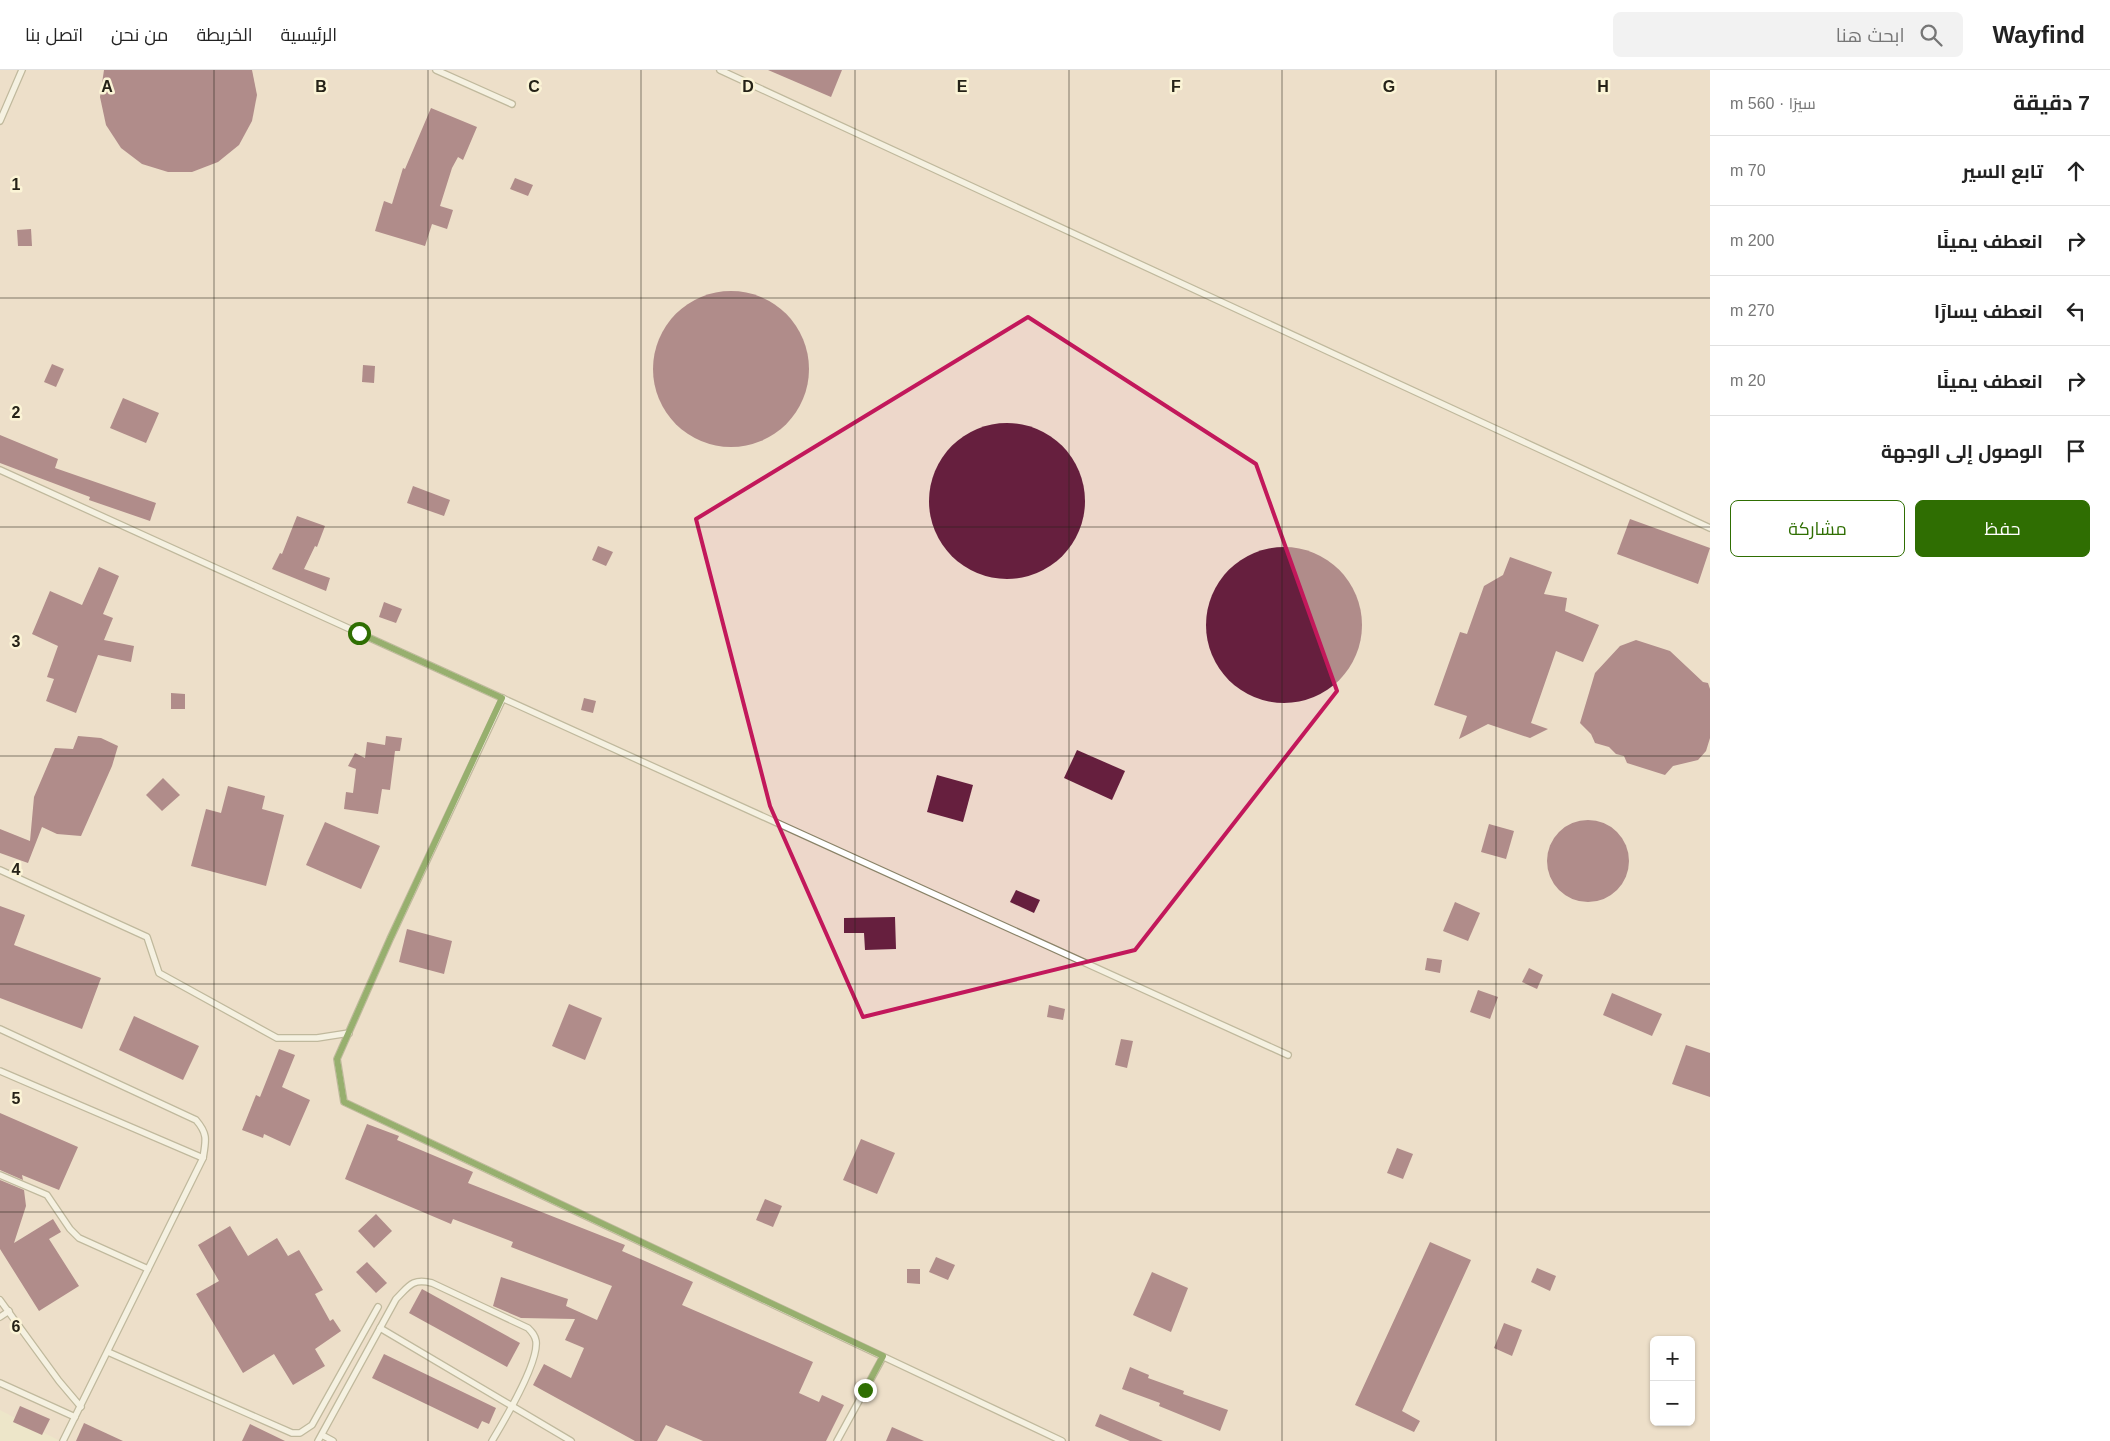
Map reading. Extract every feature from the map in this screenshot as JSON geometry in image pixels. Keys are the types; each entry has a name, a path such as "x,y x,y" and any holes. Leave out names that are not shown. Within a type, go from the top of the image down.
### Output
{"lane":[{"path":"0,121 22,70"},
{"path":"436,70 512,104"},
{"path":"720,70 1710,528"},
{"path":"0,470 1288,1055"},
{"path":"502,698 337,1059 344,1102 1062,1441"},
{"path":"0,870 147,937 159,973 277,1038 316,1038 349,1033"},
{"path":"0,1029 196,1120 205,1130 206,1142 202,1158 63,1441"},
{"path":"0,1071 202,1158"},
{"path":"0,1175 47,1195 70,1229 79,1238 148,1269"},
{"path":"318,1441 396,1299 412,1282 420,1280 432,1283 528,1328 536,1338 536,1354 512,1407 492,1441"},
{"path":"0,1300 59,1381 81,1407"},
{"path":"108,1352 292,1433 300,1433 312,1425 378,1307"},
{"path":"0,1317 9,1311"},
{"path":"380,1328 571,1441"},
{"path":"838,1441 883,1356"},
{"path":"0,1383 75,1417"},
{"path":"289,1441 292,1433"},
{"path":"322,1435 333,1441"}],"highlighted area":[{"path":"1028,317 1256,464 1337,691 1135,950 863,1017 770,806 696,519"}],"shaded area":[{"path":"0,70 1710,70 1710,1441 60,1441 0,1410"}],"building":[{"path":"104,70 252,70 257,95 252,121 239,145 218,162 192,172 168,172 142,164 121,148 106,125 100,97"},
{"path":"768,70 842,70 831,97"},
{"path":"431,108 477,127 463,160 458,157 452,168 440,206 453,210 447,229 432,224 425,246 375,231 384,201 392,204 403,168 405,169"},
{"path":"515,178 533,185 528,196 510,189"},
{"path":"31,229 32,246 18,246 17,230"},
{"path":"731,291 761,297 774,304 786,314 796,326 803,339 809,369 803,399 796,412 786,424 774,434 761,441 731,447 701,441 688,434 676,424 666,412 659,399 653,369 659,339 666,326 676,314 688,304 701,297"},
{"path":"52,364 64,369 56,387 44,382"},
{"path":"363,365 375,366 374,383 362,382"},
{"path":"123,398 159,413 146,443 110,428"},
{"path":"999,423 1015,423 1030,426 1044,432 1067,451 1076,464 1082,478 1085,501 1084,516 1076,538 1057,561 1044,570 1030,576 1015,579 999,579 984,576 970,570 947,551 938,538 932,524 929,509 929,493 932,478 938,464 957,441 970,432 984,426"},
{"path":"0,435 58,459 55,468 156,503 150,521 89,500 90,497 0,463"},
{"path":"413,486 450,500 444,516 407,503"},
{"path":"297,516 325,526 317,547 315,546 304,569 330,578 326,591 272,569 280,553 282,554"},
{"path":"1630,519 1710,548 1698,584 1617,554"},
{"path":"598,546 613,552 606,566 592,560"},
{"path":"1284,547 1314,553 1327,560 1339,570 1349,582 1356,595 1362,625 1356,655 1349,668 1339,680 1327,690 1314,697 1284,703 1254,697 1241,690 1229,680 1219,668 1212,655 1206,625 1212,595 1219,582 1229,570 1241,560 1254,553"},
{"path":"1510,557 1552,572 1544,594 1567,598 1565,611 1599,625 1583,662 1556,651 1531,723 1548,729 1530,738 1488,724 1459,739 1467,716 1434,705 1460,632 1467,634 1484,586 1503,575"},
{"path":"99,567 119,576 103,614 113,618 104,640 134,646 131,662 98,655 76,713 46,701 54,679 47,677 58,646 32,634 50,591 82,605"},
{"path":"384,602 402,609 396,623 379,617"},
{"path":"1636,640 1670,651 1703,682 1708,683 1710,689 1710,738 1706,751 1698,760 1673,766 1665,775 1627,763 1624,756 1616,754 1609,747 1595,743 1591,734 1580,723 1595,673 1620,646"},
{"path":"171,693 185,694 185,709 171,709"},
{"path":"584,698 596,701 593,713 581,710"},
{"path":"78,736 101,738 118,746 112,766 81,836 57,834 42,827 28,863 0,853 0,829 30,841 34,797 55,748 73,749"},
{"path":"386,736 402,738 400,751 395,751 390,790 382,789 378,814 344,809 346,792 353,793 356,769 348,766 355,753 365,758 367,742 385,745"},
{"path":"1077,750 1125,771 1112,800 1064,778"},
{"path":"937,775 973,785 963,822 927,812"},
{"path":"163,778 180,795 162,811 146,795"},
{"path":"228,786 265,796 262,809 284,815 266,886 191,866 206,809 221,813"},
{"path":"1588,820 1604,823 1617,832 1626,845 1629,861 1626,877 1617,890 1604,899 1588,902 1572,899 1559,890 1550,877 1547,861 1550,845 1559,832 1572,823"},
{"path":"325,822 380,846 361,889 306,865"},
{"path":"1489,824 1514,831 1506,859 1481,852"},
{"path":"1016,890 1040,900 1034,913 1010,902"},
{"path":"1455,902 1480,913 1468,941 1443,931"},
{"path":"0,906 25,915 14,945 101,978 82,1029 0,998"},
{"path":"895,917 896,949 865,950 864,933 844,933 844,918"},
{"path":"407,929 452,941 444,974 399,962"},
{"path":"1427,958 1442,960 1440,973 1425,970"},
{"path":"1529,968 1543,975 1537,989 1522,982"},
{"path":"1478,990 1498,997 1490,1019 1470,1012"},
{"path":"1612,993 1662,1014 1652,1036 1603,1015"},
{"path":"569,1004 602,1018 585,1060 552,1046"},
{"path":"1049,1005 1065,1009 1063,1020 1047,1017"},
{"path":"134,1016 199,1046 183,1080 119,1050"},
{"path":"1121,1039 1133,1041 1127,1068 1115,1065"},
{"path":"1686,1045 1710,1053 1710,1097 1672,1084"},
{"path":"279,1049 295,1055 282,1087 310,1100 290,1146 264,1134 263,1138 242,1130 256,1095 260,1097"},
{"path":"0,1113 78,1147 59,1190 22,1175 23,1180 0,1170"},
{"path":"367,1124 399,1136 397,1140 473,1172 468,1183 625,1245 622,1251 693,1282 682,1305 813,1362 799,1393 819,1402 822,1395 844,1405 826,1441 703,1441 666,1425 657,1441 635,1441 533,1385 544,1364 571,1378 584,1348 565,1340 575,1319 521,1318 493,1306 501,1277 568,1299 566,1306 597,1320 612,1286 511,1247 513,1242 453,1219 451,1224 345,1179"},
{"path":"861,1139 895,1153 877,1194 843,1180"},
{"path":"1397,1148 1413,1154 1403,1179 1387,1173"},
{"path":"0,1180 24,1190 26,1206 14,1243 53,1219 61,1232 49,1239 79,1286 39,1311 0,1249"},
{"path":"765,1199 782,1206 773,1227 756,1220"},
{"path":"376,1214 392,1231 374,1248 358,1231"},
{"path":"230,1226 248,1256 277,1238 288,1256 299,1250 323,1290 315,1294 330,1321 333,1319 341,1331 315,1349 325,1366 293,1385 274,1354 243,1373 196,1294 219,1281 198,1245"},
{"path":"1430,1242 1471,1260 1402,1411 1420,1421 1414,1432 1355,1405"},
{"path":"936,1257 955,1265 948,1280 929,1272"},
{"path":"367,1262 387,1283 376,1293 356,1272"},
{"path":"1537,1268 1556,1276 1550,1291 1531,1282"},
{"path":"907,1269 920,1269 920,1284 907,1283"},
{"path":"1152,1272 1188,1288 1171,1332 1133,1315"},
{"path":"422,1289 520,1343 507,1367 409,1313"},
{"path":"1504,1323 1522,1330 1512,1356 1494,1348"},
{"path":"384,1354 496,1408 489,1424 482,1421 478,1429 372,1378"},
{"path":"1130,1367 1149,1375 1148,1378 1184,1391 1183,1394 1228,1410 1220,1431 1159,1406 1160,1403 1122,1389"},
{"path":"20,1406 50,1419 42,1435 13,1422"},
{"path":"1100,1414 1163,1441 1130,1441 1095,1426"},
{"path":"84,1423 123,1441 76,1441"},
{"path":"250,1424 285,1441 242,1441"},
{"path":"892,1427 924,1441 886,1441"}],"route":[{"path":"359,633 502,698 390,939 337,1059 344,1102 883,1356 865,1390"}]}
